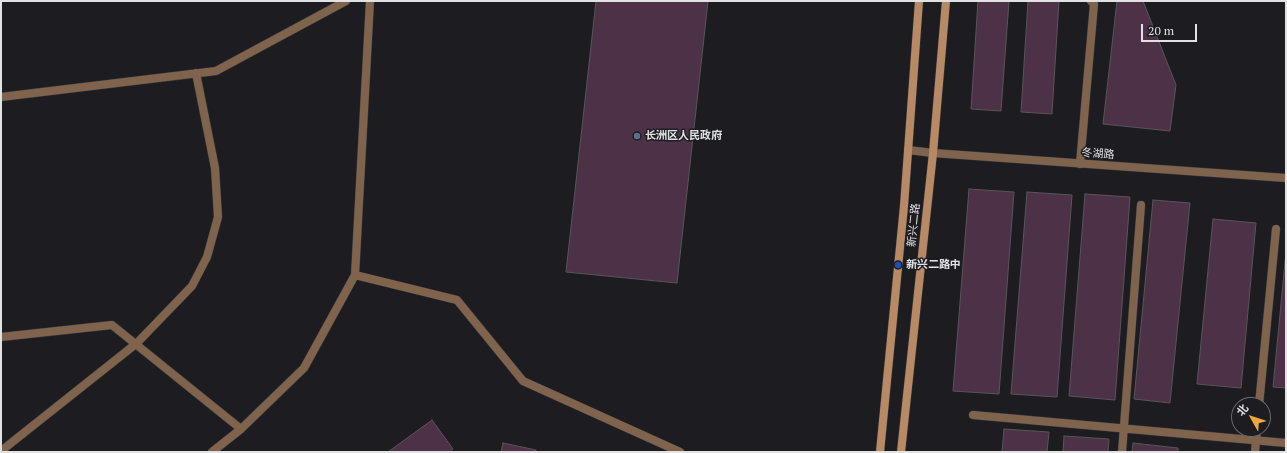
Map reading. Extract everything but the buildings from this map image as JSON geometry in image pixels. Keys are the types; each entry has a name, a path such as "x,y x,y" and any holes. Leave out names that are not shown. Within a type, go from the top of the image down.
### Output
{"main road":[{"name":"新兴二路","path":"880,452 904,206 919,1"},
{"name":"新兴二路","path":"901,452 933,153 946,1"}],"street":[{"path":"1,97 216,71 346,1"},
{"path":"212,452 242,429 304,368 355,275 370,1"},
{"path":"1080,164 1094,4 1091,1"},
{"path":"1,451 137,343 192,286 207,257 218,217 215,168 196,73"},
{"name":"冬湖路","path":"908,150 1080,164 1286,178"},
{"path":"1122,452 1141,205"},
{"path":"1260,397 1276,229"},
{"path":"355,275 457,300 523,381 680,452"},
{"path":"1,337 112,325 137,343 242,429"},
{"path":"973,415 1286,443"},
{"path":"1255,452 1256,437"}],"place":[{"name":"长洲区人民政府","path":"637,136"},
{"name":"新兴二路中","path":"898,265"}]}
